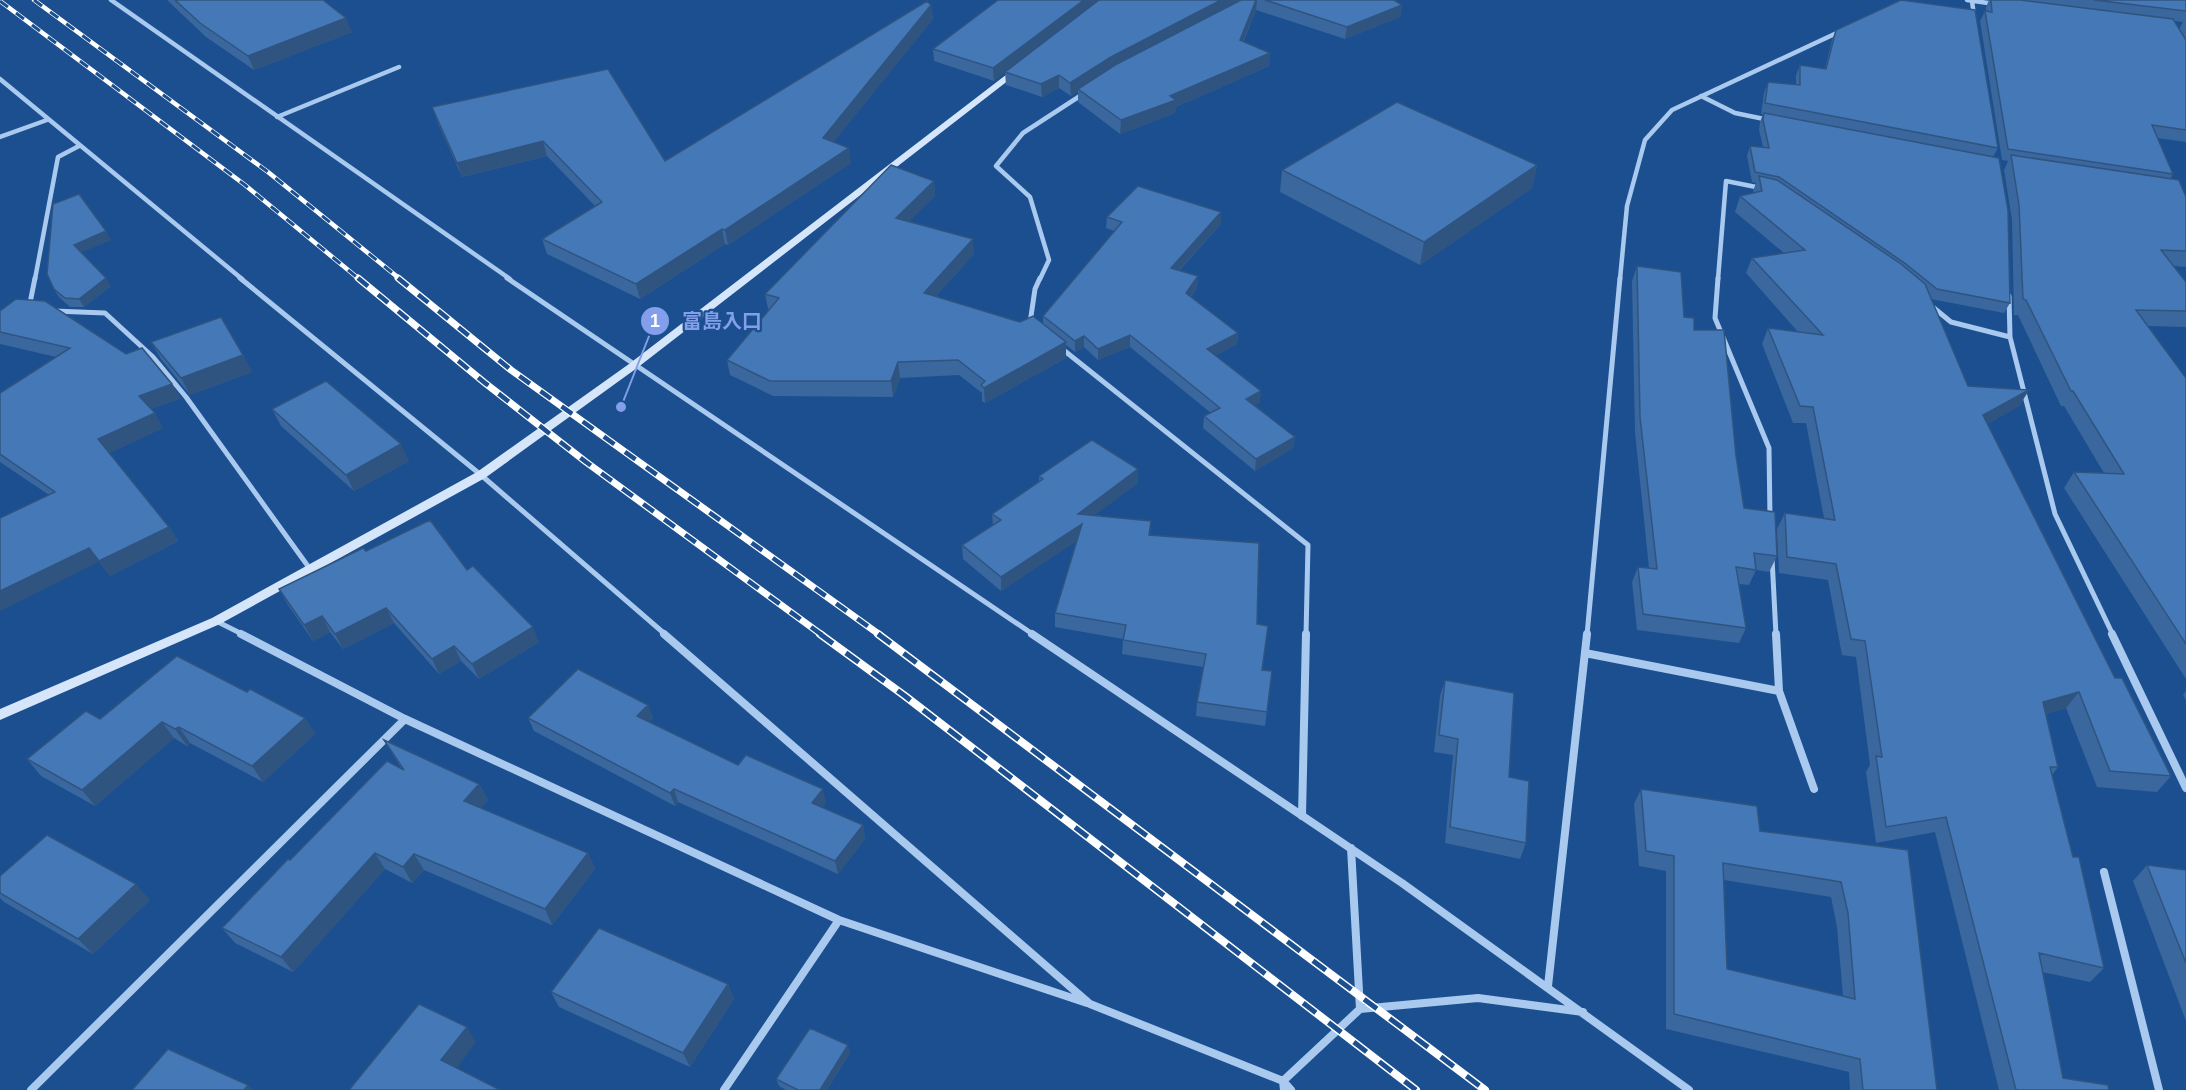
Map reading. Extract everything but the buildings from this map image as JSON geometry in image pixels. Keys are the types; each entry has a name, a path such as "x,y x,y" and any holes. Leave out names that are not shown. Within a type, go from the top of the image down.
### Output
{"street":[{"path":"111,0 633,366 1351,848 1587,1012 1689,1090"},
{"path":"1975,24 1969,1 2007,5"},
{"path":"1548,986 1585,653 1627,206 1645,140 1672,110 1846,29"},
{"path":"0,716 216,621 481,476 633,366 1023,66"},
{"path":"277,117 399,68"},
{"path":"0,79 481,476 1090,1004"},
{"path":"1038,329 1029,322 1035,289 1049,260 1030,197 996,166 1023,133 1086,92"},
{"path":"1701,96 1735,113 1780,122"},
{"path":"0,137 47,120"},
{"path":"39,310 28,310 58,157 79,146"},
{"path":"1771,527 1768,448 1715,318 1726,181 1773,191"},
{"path":"2009,290 2010,337 2055,514 2186,788"},
{"path":"1926,301 1950,322 2010,337"},
{"path":"50,311 105,313 153,357 186,397 310,569"},
{"path":"1056,344 1308,545 1302,816"},
{"path":"1772,551 1779,691 1814,789"},
{"path":"216,621 405,719 839,920 1090,1004 1283,1081 1291,1090"},
{"path":"1585,653 1779,691"},
{"path":"31,1090 405,719"},
{"path":"1351,848 1360,1009"},
{"path":"2104,872 2159,1090"},
{"path":"724,1090 839,920"},
{"path":"1283,1081 1360,1009 1478,998 1587,1012"},
{"path":"1283,1081 1284,1090"}],"railway":[{"path":"34,0 268,172 400,279"},
{"path":"0,1 245,185 359,279"},
{"path":"358,278 485,383 586,462 822,635"},
{"path":"398,278 511,370 880,635"},
{"path":"820,634 905,696 1416,1090"},
{"path":"878,634 1485,1090"}],"place":[{"name":"富島入口","path":"621,407"}]}
